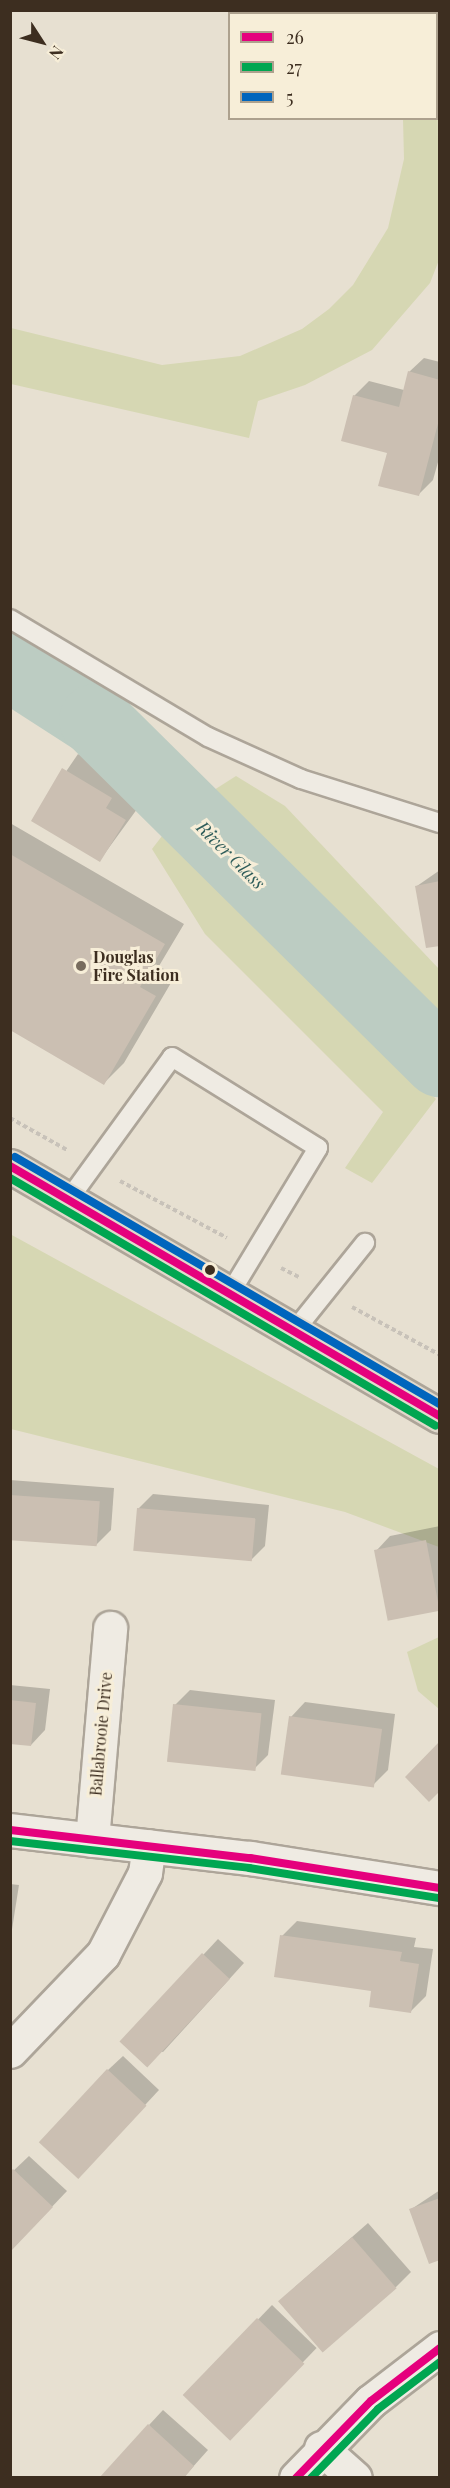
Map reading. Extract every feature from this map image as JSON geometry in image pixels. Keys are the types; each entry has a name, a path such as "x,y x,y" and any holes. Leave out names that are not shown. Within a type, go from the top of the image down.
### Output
{"highway":[{"path":"10,1166 232,1290 440,1416"}],"street":[{"name":"Ballabrooie Drive","path":"92,1840 110,1628"},
{"path":"10,1830 149,1846 440,1888"},
{"path":"10,2051 103,1953 146,1873 149,1846"},
{"path":"296,2478 321,2448 410,2367 440,2348"},
{"path":"321,2448 355,2478"}],"lane":[{"path":"10,619 208,737 301,779 440,823"},
{"path":"69,1199 172,1057 318,1148 232,1290"},
{"path":"295,1330 365,1243"}],"path":[{"path":"10,1118 73,1154"}],"green space":[{"path":"403,120 438,120 439,260 430,283 372,350 305,385 258,401 249,438 11,384 11,328 162,365 240,356 302,329 329,309 353,285 388,228 404,159"},
{"path":"236,776 285,806 439,969 439,1024 214,790"},
{"path":"169,827 436,1099 372,1183 345,1168 383,1112 205,934 152,849"},
{"path":"10,1234 439,1469 439,1547 345,1512 11,1429"},
{"path":"439,1637 439,1709 418,1691 407,1652"}],"building":[{"path":"408,371 440,380 440,416 419,496 378,486 387,453 341,441 353,395 399,407"},
{"path":"62,768 112,798 106,808 126,820 100,862 31,821"},
{"name":"Douglas Fire Station","path":"10,854 165,944 140,987 156,996 104,1085 10,1030"},
{"path":"440,881 440,946 426,948 415,886"},
{"path":"10,1495 100,1501 97,1546 10,1540"},
{"path":"137,1508 256,1518 252,1561 133,1551"},
{"path":"426,1540 440,1611 388,1621 374,1550"},
{"path":"10,1700 36,1703 31,1746 10,1744"},
{"path":"173,1704 262,1713 255,1771 167,1762"},
{"path":"289,1716 382,1729 374,1788 281,1774"},
{"path":"440,1741 440,1791 429,1802 405,1777"},
{"path":"280,1935 402,1952 400,1961 419,1964 411,2013 369,2007 371,1991 274,1977"},
{"path":"202,1953 230,1979 147,2067 119,2041"},
{"path":"107,2069 146,2106 78,2179 39,2142"},
{"path":"13,2169 53,2207 10,2252 10,2172"},
{"path":"440,2198 440,2260 429,2264 409,2209"},
{"path":"352,2237 397,2288 323,2353 278,2301"},
{"path":"257,2318 304,2364 230,2441 183,2395"},
{"path":"148,2424 194,2466 184,2478 99,2478"}],"waterway":[{"name":"River Glass","path":"10,665 95,720 440,1061"}],"transit line":[{"name":"5","path":"15,1157 440,1404"},
{"name":"26","path":"10,1166 440,1416"},
{"name":"27","path":"10,1178 435,1425"},
{"name":"26","path":"10,1830 250,1858 440,1888"},
{"name":"27","path":"10,1841 249,1868 438,1898"},
{"name":"26","path":"296,2478 371,2401 440,2348"},
{"name":"27","path":"311,2478 378,2409 440,2362"}],"place":[{"name":"Douglas Fire Station","path":"81,966"}]}
